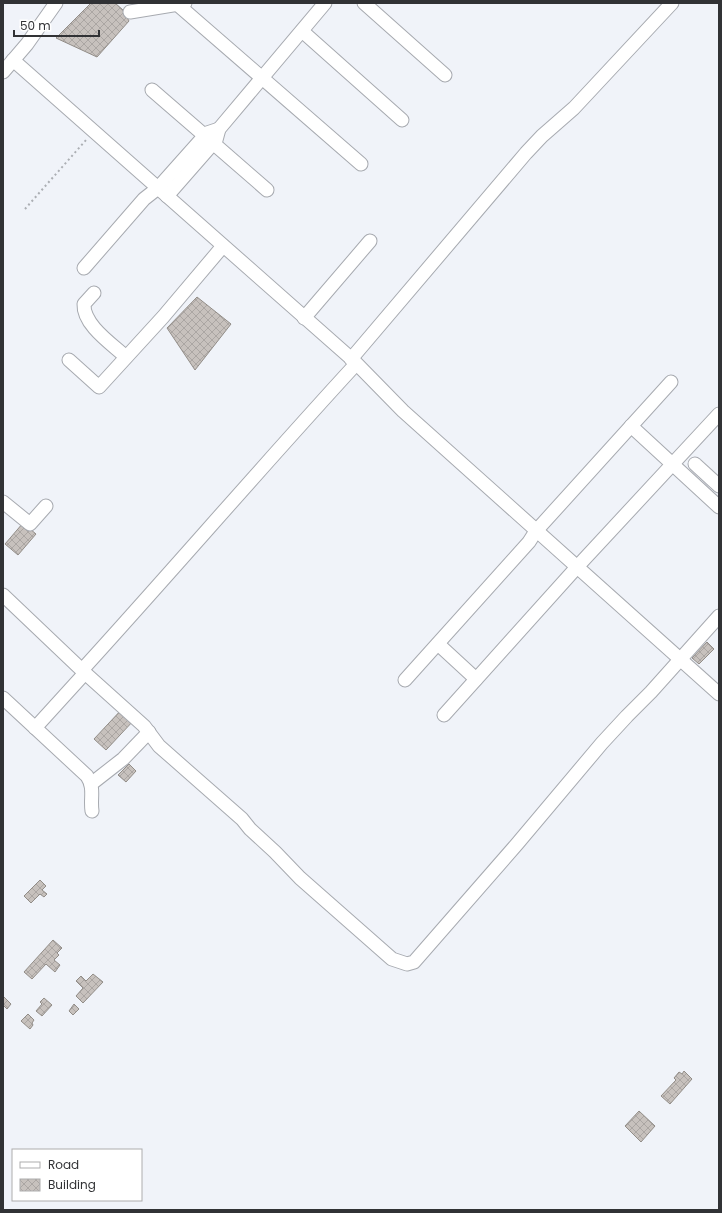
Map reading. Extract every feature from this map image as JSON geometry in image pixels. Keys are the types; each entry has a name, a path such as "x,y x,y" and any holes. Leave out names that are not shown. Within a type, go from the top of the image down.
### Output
{"street":[{"path":"3,72 27,44 56,3"},
{"path":"209,139 216,140 219,128 325,3"},
{"path":"364,3 445,75"},
{"path":"35,728 354,362 526,153 542,136 574,108 672,3"},
{"path":"130,12 181,4 262,78 361,164"},
{"path":"302,31 402,120"},
{"path":"13,60 354,362 402,411 679,660 719,694"},
{"path":"152,90 267,190"},
{"path":"84,268 144,199 162,192 209,139"},
{"path":"304,318 370,241"},
{"path":"69,360 99,387 163,317 223,246"},
{"path":"94,293 84,304 84,312 89,323 126,357"},
{"path":"405,680 529,542 536,531 671,382"},
{"path":"444,715 577,567 719,414"},
{"path":"631,426 719,508"},
{"path":"694,464 719,486"},
{"path":"3,502 30,524 46,506"},
{"path":"3,595 144,726 159,746 242,819 250,829 300,878 392,959 407,964 414,962 527,833 602,743 651,692 719,616"},
{"path":"438,644 476,680"},
{"path":"3,698 90,780 92,790 92,810"},
{"path":"91,784 123,759 149,732"}],"path":[{"path":"25,209 94,132"}],"building":[{"path":"91,3 115,3 123,10 129,21 97,57 56,38"},
{"path":"197,297 231,324 195,370 167,328"},
{"path":"23,523 36,534 18,555 5,544"},
{"path":"707,642 714,649 699,664 692,658"},
{"path":"123,708 135,719 106,750 94,739"},
{"path":"129,764 136,771 126,782 118,775"},
{"path":"40,880 46,886 42,890 47,894 44,897 40,894 31,903 24,896"},
{"path":"53,940 62,948 57,953 59,955 54,960 60,965 55,972 46,964 32,979 24,972"},
{"path":"93,974 103,982 83,1003 76,996 83,988 76,981 81,976 86,981"},
{"path":"3,996 11,1004 7,1009 3,1005"},
{"path":"44,998 52,1005 42,1016 36,1011 42,1004 40,1002"},
{"path":"74,1004 79,1009 73,1015 69,1011"},
{"path":"28,1014 34,1020 30,1029 21,1021"},
{"path":"684,1071 692,1079 670,1104 661,1096 676,1080 674,1078 679,1072 682,1074"},
{"path":"639,1111 655,1126 641,1142 625,1126"}]}
